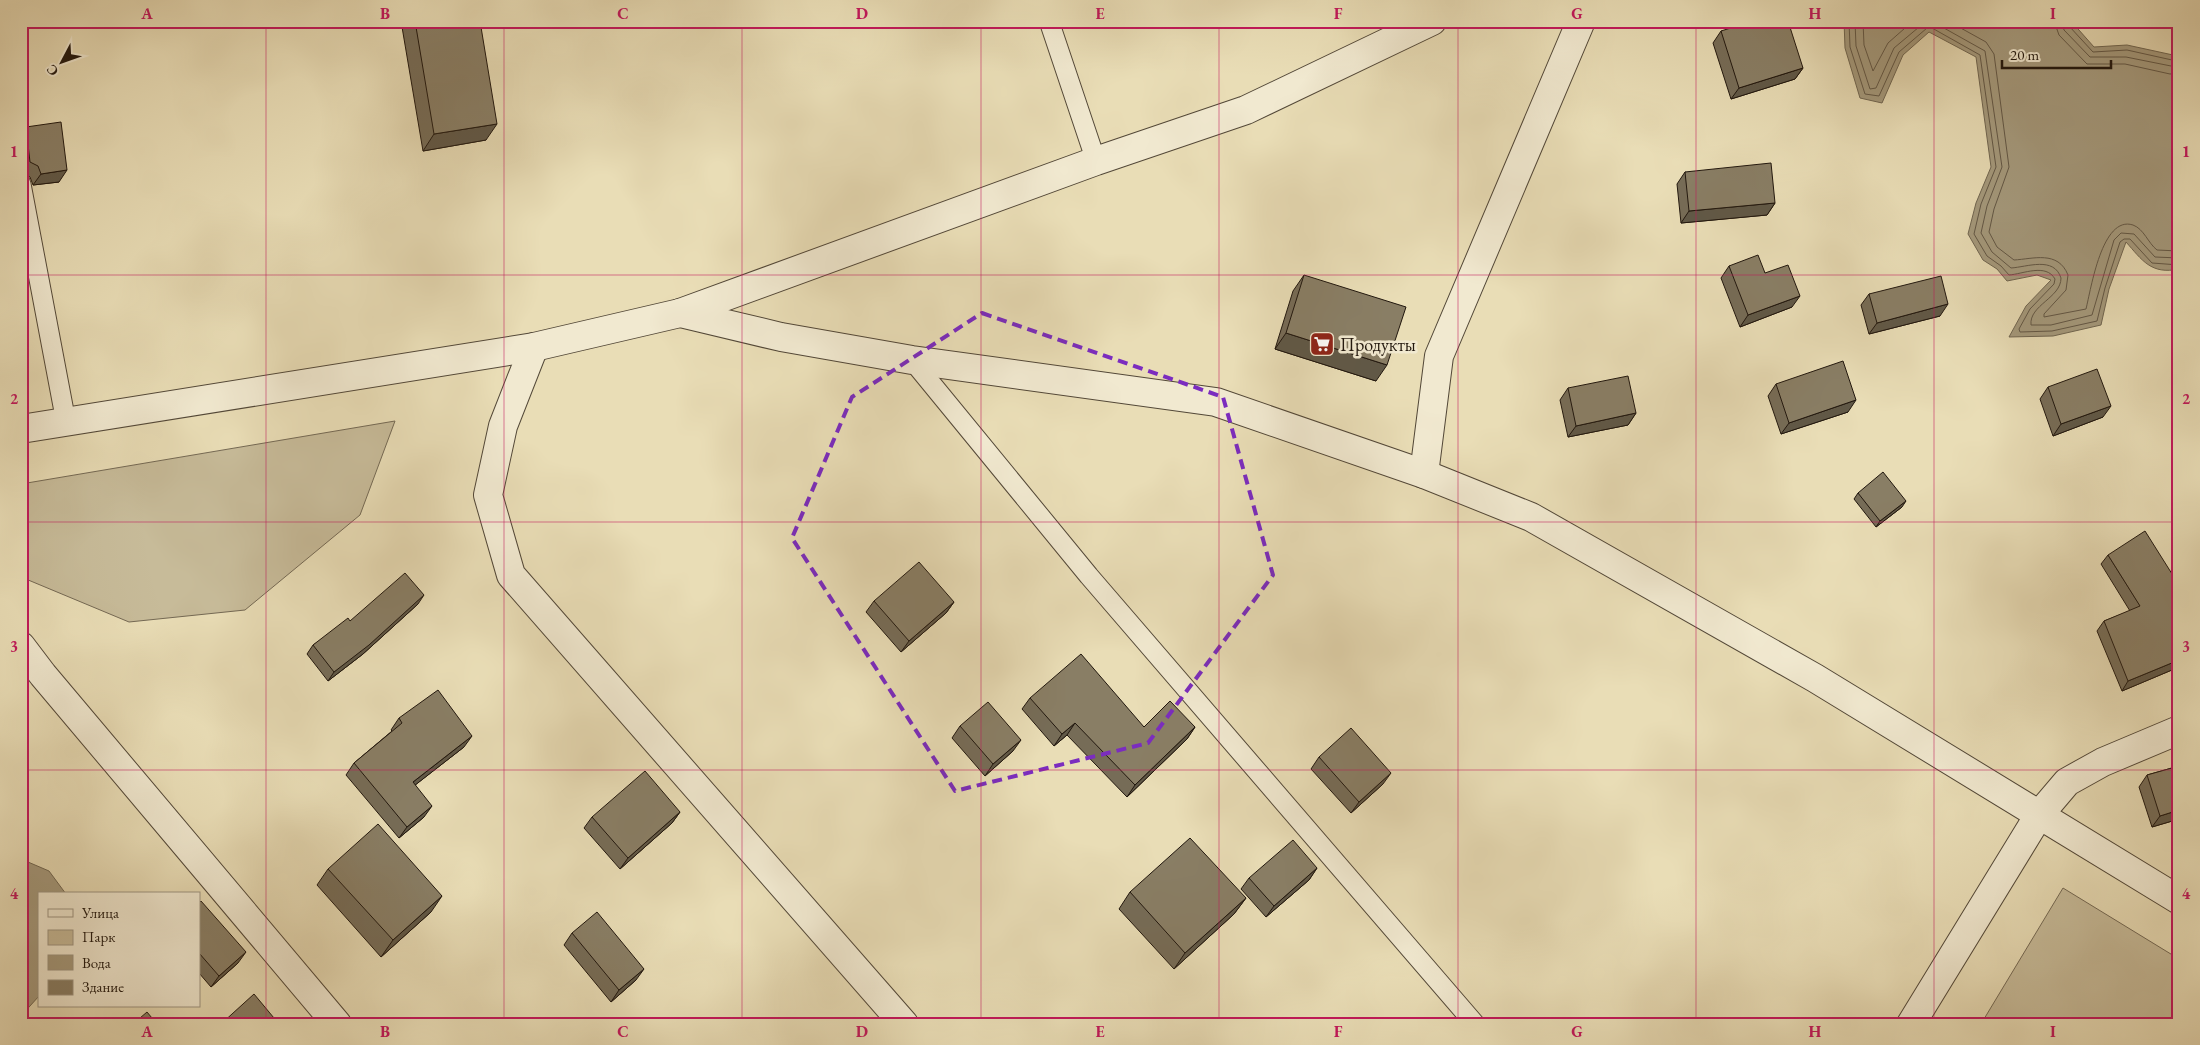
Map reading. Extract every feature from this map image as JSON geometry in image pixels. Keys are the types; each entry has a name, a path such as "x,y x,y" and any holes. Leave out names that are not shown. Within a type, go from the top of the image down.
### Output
{"street":[{"path":"21,429 534,347 680,313 1096,160 1246,110 1432,21"},
{"path":"1424,474 1439,356 1581,21"},
{"path":"680,313 781,337 912,360 1216,402 1424,474 1531,517 1814,678 2179,900"},
{"path":"534,347 503,426 488,495 511,575 904,1024"},
{"path":"21,646 43,675 336,1024"},
{"path":"1912,1024 2039,815 2067,782 2103,762 2179,730"}],"lane":[{"path":"1049,21 1096,160"},
{"path":"21,184 66,422"},
{"path":"912,360 1089,576 1474,1024"}],"highlighted area":[{"path":"982,313 1223,397 1273,575 1148,743 955,791 792,538 852,397"}],"green space":[{"path":"395,421 360,515 245,610 129,622 21,577 21,484"},
{"path":"2063,888 2179,959 2179,1024 1981,1024"}],"water":[{"path":"1844,21 2071,21 2094,47 2127,45 2173,55 2179,54 2179,269 2161,270 2154,268 2142,260 2126,242 2109,289 2101,325 2053,336 2009,337 2026,306 2051,280 2037,275 2007,281 1997,269 1983,260 1968,234 1976,203 1991,167 1976,57 1929,32 1903,55 1882,103 1860,98 1845,48"},
{"path":"21,859 49,871 65,892 38,892 38,997 21,1016"}],"building":[{"path":"415,21 480,21 497,124 434,134"},
{"path":"1753,21 1788,21 1803,68 1739,88 1721,31"},
{"path":"61,122 67,170 41,174 38,166 30,162 26,127"},
{"path":"1771,163 1775,203 1689,211 1685,172"},
{"path":"1758,255 1765,273 1788,265 1800,296 1748,315 1729,266"},
{"path":"1304,275 1406,307 1387,365 1286,333"},
{"path":"1941,276 1948,304 1877,323 1869,294"},
{"path":"1843,361 1856,400 1789,423 1776,384"},
{"path":"2097,369 2111,406 2061,424 2048,387"},
{"path":"1628,376 1636,413 1576,426 1568,388"},
{"path":"1883,472 1906,501 1880,521 1858,493"},
{"path":"2145,531 2179,585 2179,660 2128,681 2104,621 2140,606 2108,555"},
{"path":"919,562 954,602 909,641 874,601"},
{"path":"405,573 424,595 369,645 334,672 313,645 348,618 350,621"},
{"path":"1081,654 1144,727 1170,701 1195,727 1135,785 1075,723 1062,734 1030,698"},
{"path":"438,690 472,736 413,782 432,806 407,827 354,763 402,723 399,718"},
{"path":"988,702 1021,740 993,764 960,726"},
{"path":"1351,728 1391,773 1359,802 1319,757"},
{"path":"2179,766 2179,810 2160,816 2147,775"},
{"path":"645,771 680,812 628,858 592,817"},
{"path":"378,824 442,896 393,940 328,869"},
{"path":"1190,838 1246,898 1185,953 1130,892"},
{"path":"1293,840 1317,868 1274,906 1249,878"},
{"path":"200,902 246,952 219,976 200,954"},
{"path":"597,912 644,969 619,990 572,933"},
{"path":"254,994 279,1024 221,1024"},
{"path":"147,1012 157,1024 133,1024"}],"place":[{"name":"Продукты","path":"1322,344"}]}
